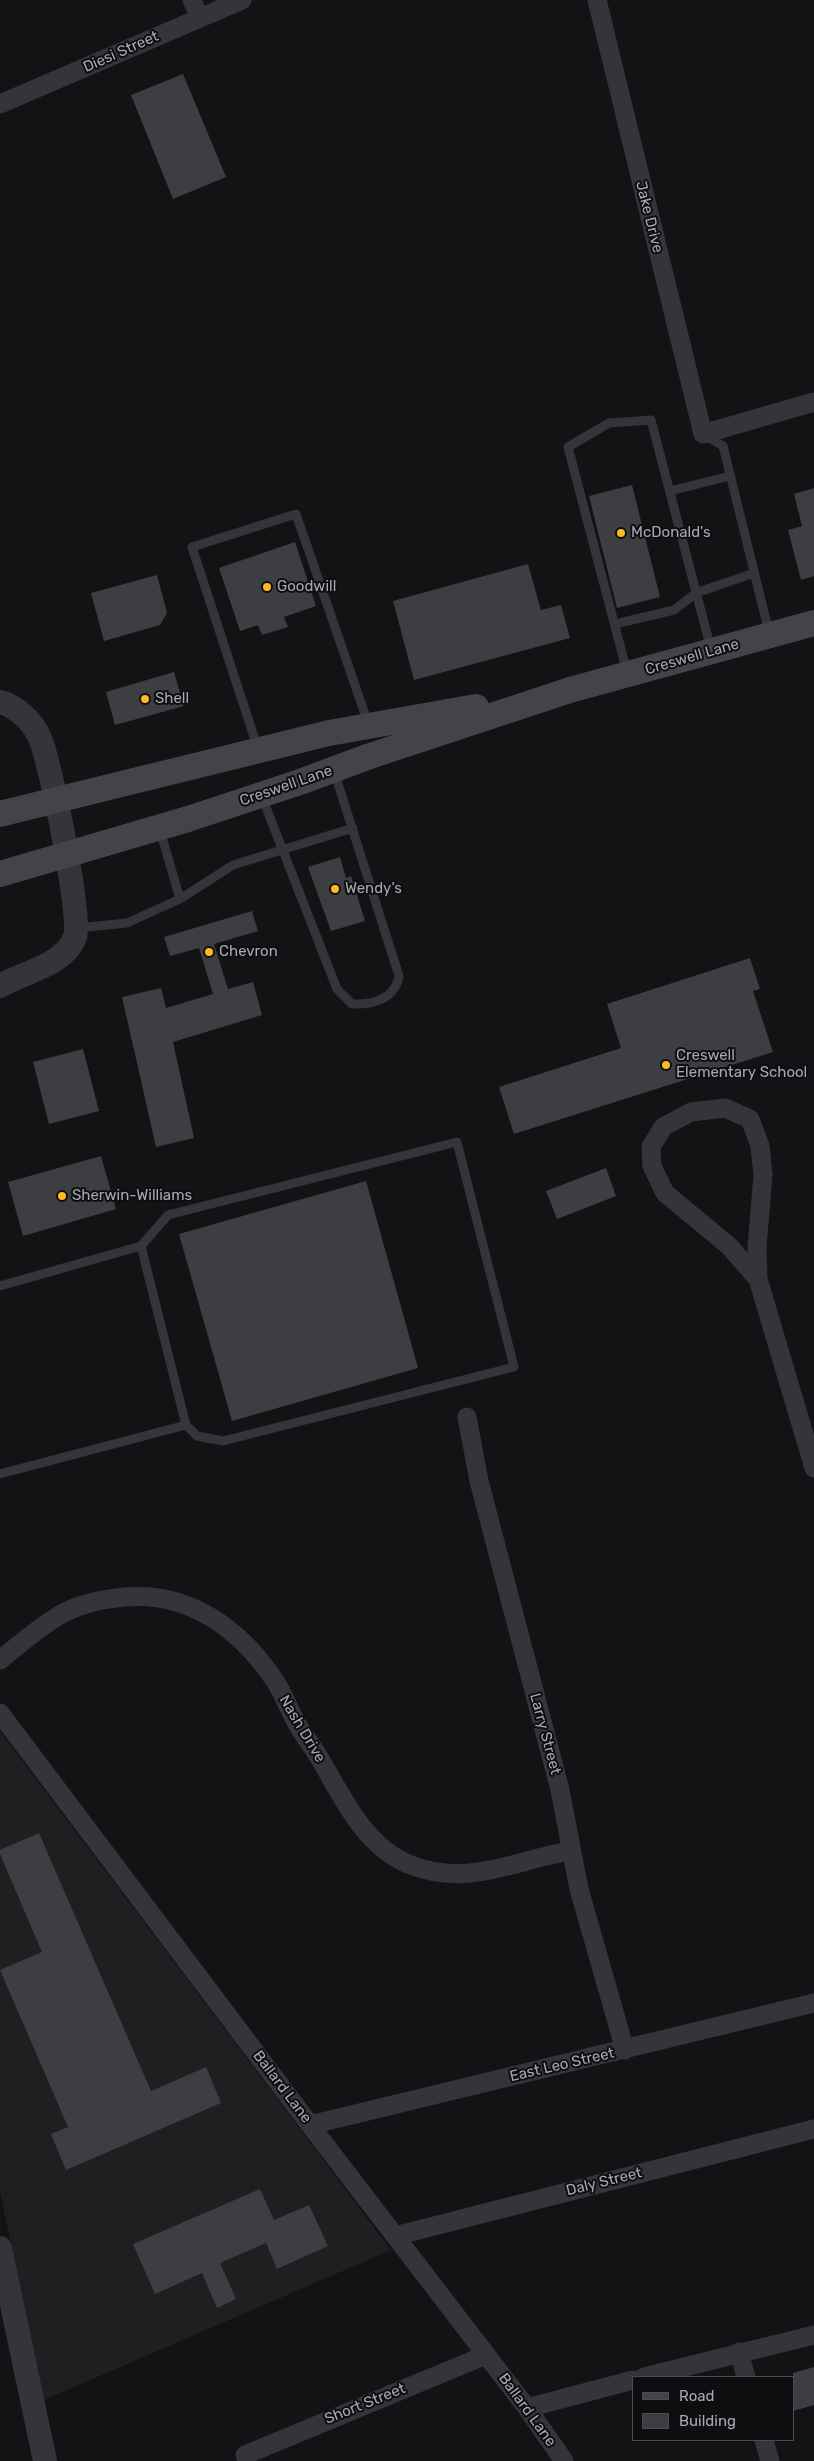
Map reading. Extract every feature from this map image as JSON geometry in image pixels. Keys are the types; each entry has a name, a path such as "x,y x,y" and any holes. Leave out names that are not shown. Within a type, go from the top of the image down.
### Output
{"main road":[{"name":"Creswell Lane","path":"0,874 159,828 570,690 814,623"},
{"name":"Creswell Lane","path":"0,814 329,732 570,690"}],"street":[{"path":"192,0 200,18"},
{"name":"Diesi Street","path":"0,104 242,0"},
{"name":"Jake Drive","path":"596,0 703,434"},
{"path":"703,434 814,402"},
{"path":"0,702 25,716 39,736 56,800 76,914 75,937 59,958 37,970 13,978 0,986"},
{"path":"758,1278 729,1246 665,1193 652,1166 651,1147 663,1127 691,1112 725,1108 750,1120 760,1146 763,1175 757,1247 758,1278 814,1468"},
{"name":"Larry Street","path":"467,1417 479,1481 560,1790 570,1851 625,2050"},
{"name":"Nash Drive","path":"0,1660 60,1614 108,1599 133,1596 159,1597 184,1604 208,1614 228,1627 246,1644 276,1682 298,1726 313,1746 350,1812 366,1834 385,1850 407,1863 431,1872 456,1875 481,1872 570,1851"},
{"name":"Ballard Lane","path":"0,1713 310,2125 527,2408 564,2461"},
{"name":"East Leo Street","path":"310,2125 814,2004"},
{"name":"Daly Street","path":"395,2236 814,2129"},
{"path":"0,2248 45,2461"},
{"path":"648,2376 814,2334"},
{"path":"739,2352 746,2376"},
{"name":"Short Street","path":"245,2455 486,2355"},
{"path":"527,2408 632,2380"},
{"path":"764,2441 770,2461"}],"lane":[{"path":"628,674 568,447 609,423 651,420 712,651"},
{"path":"703,434 723,446 770,635"},
{"path":"670,491 730,476"},
{"path":"258,750 192,547 296,514 369,726"},
{"path":"615,624 674,610 696,593 754,573"},
{"path":"261,795 337,990 352,1004 367,1005 384,999 397,986 399,976 333,769"},
{"path":"159,828 180,899"},
{"path":"75,928 127,923 180,899 234,865 353,828"},
{"path":"0,1286 141,1246 168,1215 457,1142 514,1367 223,1441 197,1436 186,1424 141,1246"},
{"path":"0,1474 186,1424"}],"shaded area":[{"path":"0,1731 391,2250 44,2400 0,2192"}],"building":[{"path":"183,74 226,177 173,199 131,95"},
{"path":"632,485 660,597 617,608 589,496"},
{"path":"814,488 814,576 801,580 788,530 802,526 794,494"},
{"name":"Goodwill","path":"295,542 316,606 284,617 288,627 262,635 258,625 240,631 219,568"},
{"path":"528,564 541,610 561,605 570,638 414,680 393,601"},
{"path":"157,575 167,613 160,625 104,641 91,593"},
{"name":"Shell","path":"174,672 184,706 115,725 106,692"},
{"name":"Wendy's","path":"340,857 346,878 351,876 365,921 331,931 308,867"},
{"path":"252,911 258,931 214,944 228,989 253,982 262,1015 173,1042 194,1138 156,1147 122,997 161,988 166,1008 213,994 199,948 170,956 164,937"},
{"path":"750,958 760,989 753,991 773,1052 514,1134 499,1087 621,1048 607,1004"},
{"path":"83,1049 99,1111 49,1124 33,1062"},
{"name":"Sherwin-Williams","path":"101,1156 116,1209 23,1236 8,1182"},
{"path":"606,1168 616,1196 557,1219 546,1191"},
{"path":"366,1181 418,1368 232,1421 179,1234"},
{"path":"39,1833 151,2091 206,2067 221,2103 66,2170 51,2134 68,2127 0,1970 42,1952 0,1854 0,1850"},
{"path":"260,2189 274,2220 309,2205 328,2246 277,2269 266,2243 220,2263 236,2299 217,2308 202,2273 155,2294 133,2244"},
{"path":"814,2367 814,2405 794,2411 793,2373"}],"place":[{"name":"McDonald's","path":"621,533"},
{"name":"Goodwill","path":"267,587"},
{"name":"Shell","path":"145,699"},
{"name":"Wendy's","path":"335,889"},
{"name":"Chevron","path":"209,952"},
{"name":"Creswell Elementary School","path":"666,1065"},
{"name":"Sherwin-Williams","path":"62,1196"}]}
